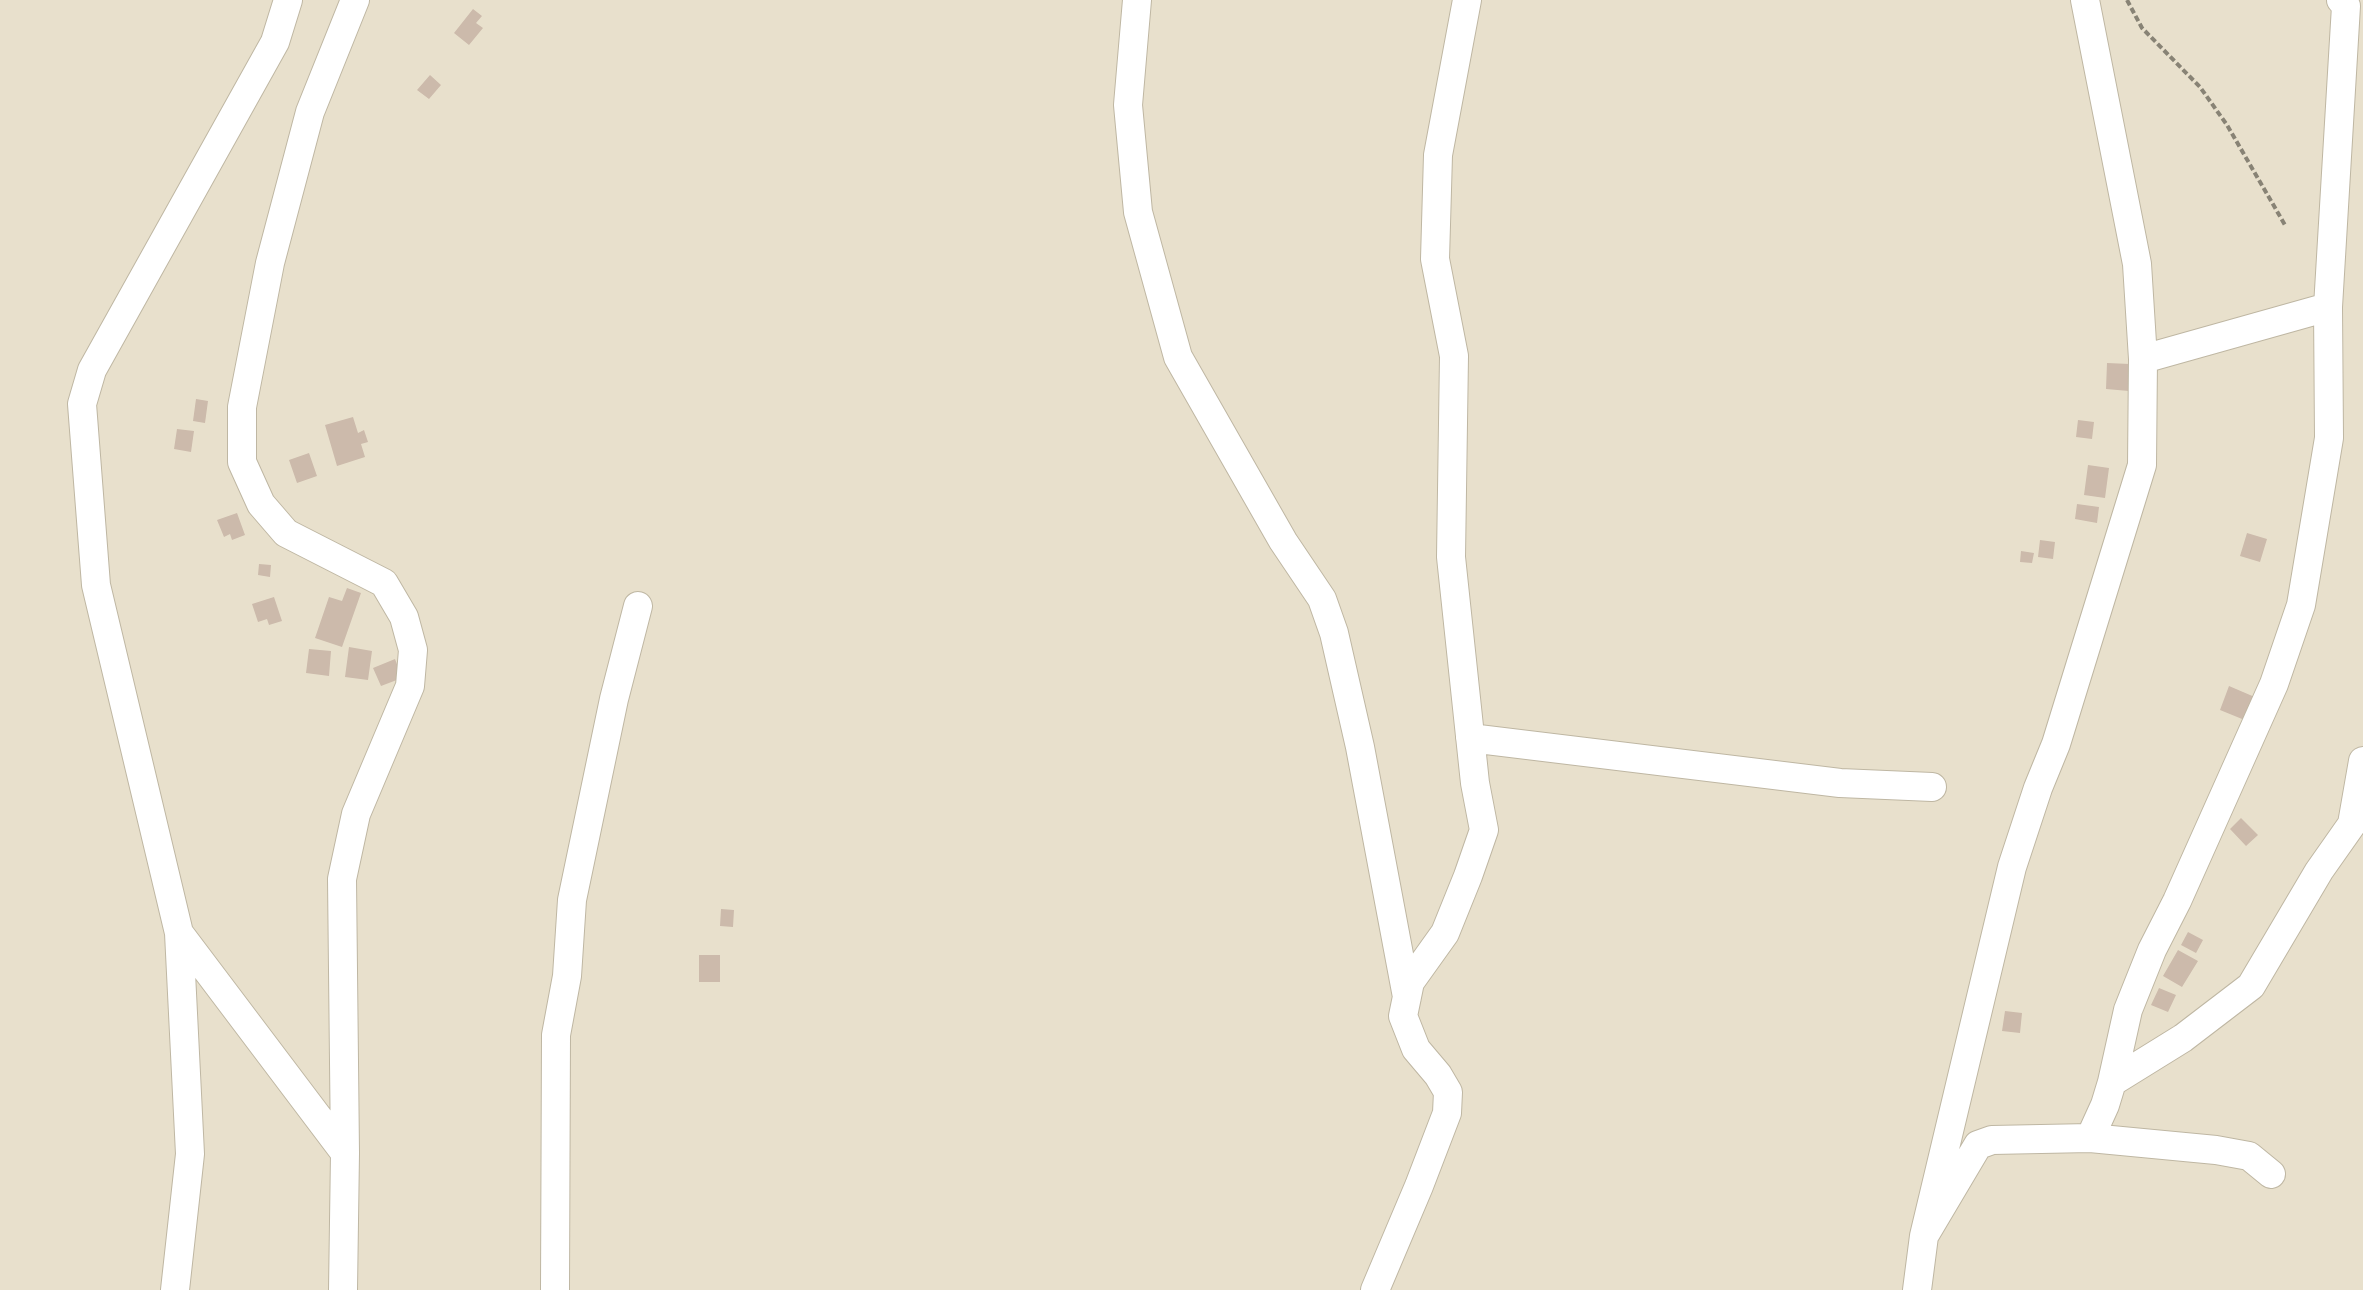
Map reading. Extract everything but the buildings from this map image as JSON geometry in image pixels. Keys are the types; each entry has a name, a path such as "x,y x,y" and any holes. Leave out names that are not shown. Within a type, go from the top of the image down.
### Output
{"street":[{"path":"175,1290 190,1154 179,933 96,585 82,404 98,360 275,42 288,0"},
{"path":"343,1290 345,1153 342,879 356,814 410,686 413,650 404,617 384,584 286,533 261,504 242,462 242,407 270,263 310,112 355,0"},
{"path":"1137,0 1128,105 1138,212 1178,357 1283,541 1322,599 1334,633 1360,747 1407,997"},
{"path":"1376,1290 1447,1113 1448,1092 1438,1075 1416,1049 1402,1016 1410,982 1445,933 1484,830 1475,783 1451,557 1454,356 1435,260 1438,155 1467,0"},
{"path":"1917,1290 1924,1236 2012,867 2038,788 2056,744 2142,465 2143,359 2137,264 2085,0"},
{"path":"2090,1138 2105,1105 2112,1082 2128,1010 2152,950 2177,900 2274,684 2301,605 2329,438 2328,307 2346,2"},
{"path":"2143,359 2328,307"},
{"path":"555,1290 556,1035 567,976 572,900 614,699 638,606"},
{"path":"1470,738 1840,783 1932,787"},
{"path":"2112,1082 2183,1038 2252,986 2319,871 2352,825 2363,761"},
{"path":"179,933 345,1153"},
{"path":"1924,1236 1978,1145 1992,1140 2090,1138 2216,1150 2249,1156 2271,1174"}],"path":[{"path":"2127,0 2142,28 2200,87 2227,125 2285,225"}]}
